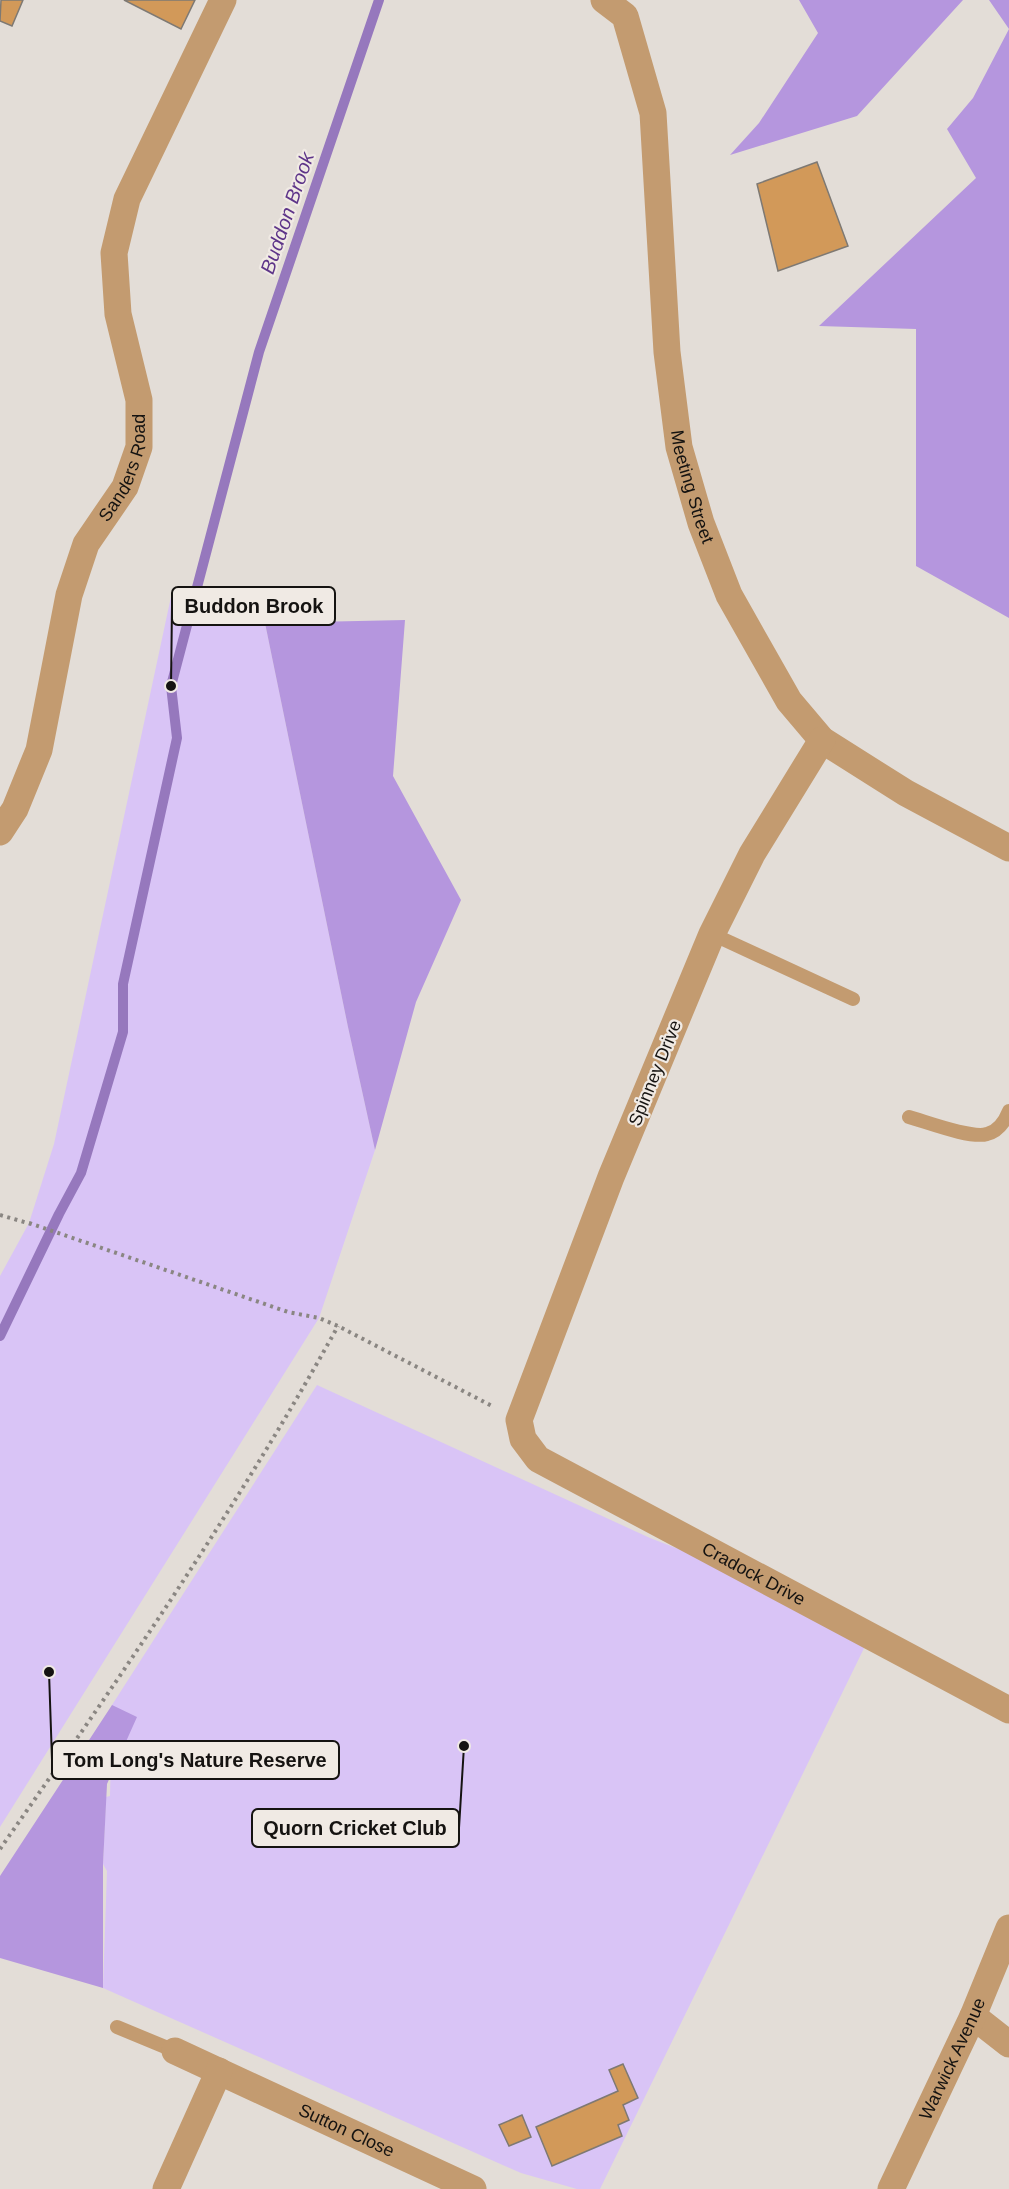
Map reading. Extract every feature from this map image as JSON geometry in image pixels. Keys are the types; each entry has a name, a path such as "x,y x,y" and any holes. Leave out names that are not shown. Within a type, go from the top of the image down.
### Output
{"street":[{"name":"Sanders Road","path":"0,832 15,809 39,750 69,595 86,544 125,487 139,447 139,400 118,314 114,253 127,199 223,0"},
{"name":"Meeting Street","path":"604,0 625,16 653,113 667,352 679,447 701,523 729,595 789,701 822,740 906,793 1009,848"},
{"name":"Spinney Drive","path":"519,1420 611,1177 712,934 752,854 822,740"},
{"name":"Cradock Drive","path":"519,1420 523,1439 538,1459 1009,1710"},
{"name":"Warwick Avenue","path":"891,2189 973,2016 1009,1928"},
{"path":"973,2016 1009,2044"},
{"name":"Sutton Close","path":"175,2051 474,2189"},
{"path":"166,2189 219,2071"}],"lane":[{"path":"712,934 853,999"},
{"path":"909,1117 974,1135 987,1135 997,1130 1009,1111"},
{"path":"117,2027 175,2051"}],"path":[{"path":"0,1215 288,1312 319,1318 519,1420"},
{"path":"30,1224 43,1227"},
{"path":"0,1849 187,1576 338,1326"}],"shaded area":[{"path":"799,0 963,0 857,116 730,155 759,123 818,33"},
{"path":"989,0 1009,0 1009,29"},
{"path":"1009,29 1009,618 916,566 916,329 819,326 976,178 947,129 973,98"},
{"path":"172,592 265,623 375,1150 319,1318 0,1827 0,1276 29,1223 54,1144"},
{"path":"405,620 393,776 461,900 416,1002 375,1150 265,623"},
{"path":"317,1385 650,1538 787,1591 869,1638 600,2189 577,2189 521,2173 103,1988 107,1871 103,1864 106,1797 110,1796 112,1705"},
{"path":"112,1705 137,1717 107,1784 103,1864 103,1988 0,1958 0,1876"}],"building":[{"path":"1,0 23,0 12,26 0,21"},
{"path":"124,0 195,0 181,29"},
{"path":"817,162 848,246 778,271 757,184"},
{"path":"623,2064 638,2098 623,2105 629,2120 618,2125 622,2136 552,2166 536,2127 618,2091 609,2070"},
{"path":"522,2115 531,2137 509,2146 499,2125"}],"waterway":[{"name":"Buddon Brook","path":"0,1336 81,1173 123,1032 123,984 177,738 171,686 259,352 379,0"}],"place":[{"name":"Buddon Brook","path":"171,686"},
{"name":"Tom Long's Nature Reserve","path":"49,1672"},
{"name":"Quorn Cricket Club","path":"464,1746"}]}
